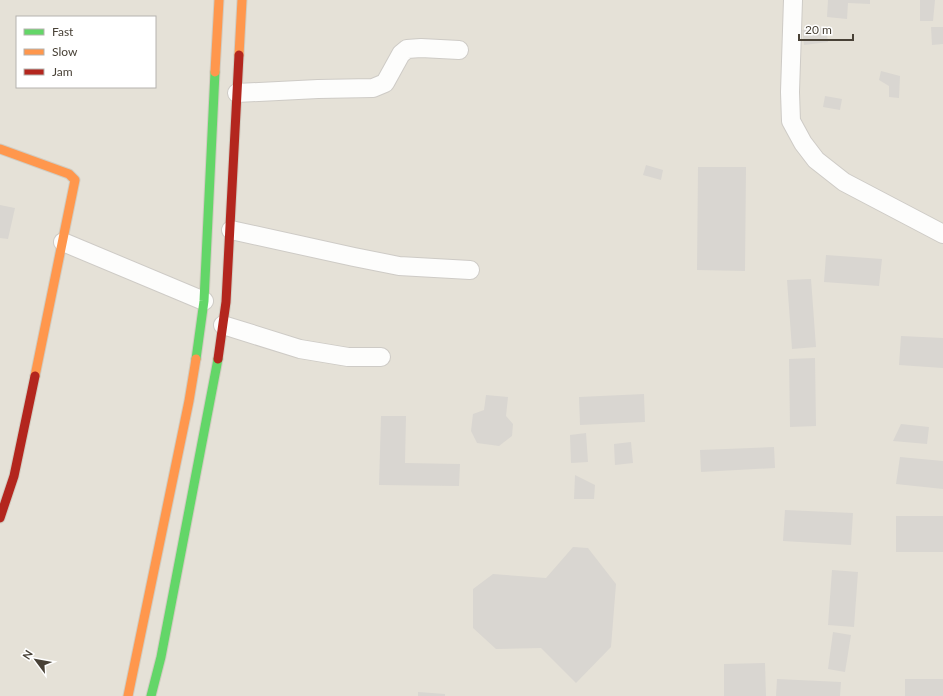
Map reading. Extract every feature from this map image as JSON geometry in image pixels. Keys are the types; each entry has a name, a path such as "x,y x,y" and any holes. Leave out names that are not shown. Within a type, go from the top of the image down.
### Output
{"main road":[{"path":"128,696 200,339 204,301 219,0"},
{"path":"151,696 164,641 217,365 223,325 231,230 242,0"},
{"path":"0,149 69,174 75,180 14,476 0,518"}],"street":[{"path":"793,0 790,92 791,121 803,143 816,160 844,182 943,234"},
{"path":"238,93 373,88 385,83 401,54 407,49 421,48 459,50"},
{"path":"231,230 399,266 470,270"},
{"path":"62,242 204,301"},
{"path":"223,325 300,349 348,357 381,357"}],"shaded area":[{"path":"0,0 943,0 943,696 0,696"}],"building":[{"path":"828,0 870,0 870,4 848,3 847,19 827,17"},
{"path":"920,0 935,0 933,21 920,21"},
{"path":"826,27 828,42 804,45 802,30"},
{"path":"931,27 943,27 943,44 932,45"},
{"path":"881,71 900,76 899,98 889,97 889,86 879,80"},
{"path":"825,96 842,99 840,110 823,107"},
{"path":"646,165 663,170 661,180 643,175"},
{"path":"698,167 746,167 745,271 697,270"},
{"path":"0,205 15,208 8,239 0,238"},
{"path":"826,255 882,259 879,286 824,282"},
{"path":"811,279 816,347 792,349 787,280"},
{"path":"901,336 943,338 943,368 899,365"},
{"path":"815,358 816,426 790,427 789,359"},
{"path":"644,394 645,422 580,425 579,397"},
{"path":"486,395 508,397 506,416 513,424 512,436 499,446 477,443 471,431 473,414 484,410"},
{"path":"381,416 406,416 405,463 460,464 459,486 379,485"},
{"path":"901,424 929,427 927,444 893,441"},
{"path":"586,433 588,462 571,463 570,435"},
{"path":"631,442 633,463 615,465 614,444"},
{"path":"774,447 775,468 701,472 700,450"},
{"path":"900,457 943,461 943,489 896,484"},
{"path":"575,475 595,485 594,499 574,499"},
{"path":"785,510 853,513 851,545 783,541"},
{"path":"896,516 943,516 943,552 896,552"},
{"path":"573,547 588,548 616,584 611,647 576,683 541,648 496,649 473,628 473,589 493,574 546,578"},
{"path":"832,570 858,572 854,627 828,625"},
{"path":"833,632 851,635 845,672 828,669"},
{"path":"765,663 766,696 724,696 724,664"},
{"path":"777,679 841,682 840,696 776,696"},
{"path":"905,679 943,679 943,696 905,696"},
{"path":"418,692 445,694 445,696 418,696"}],"traffic: fast":[{"path":"196,359 204,301 215,72"},
{"path":"151,696 161,657 218,359"}],"traffic: slow":[{"path":"215,72 219,0"},
{"path":"239,55 242,0"},
{"path":"0,149 69,174 75,180 35,376"},
{"path":"128,696 189,401 196,359"}],"traffic: jam":[{"path":"218,359 226,302 239,55"},
{"path":"0,518 14,476 35,376"}]}
